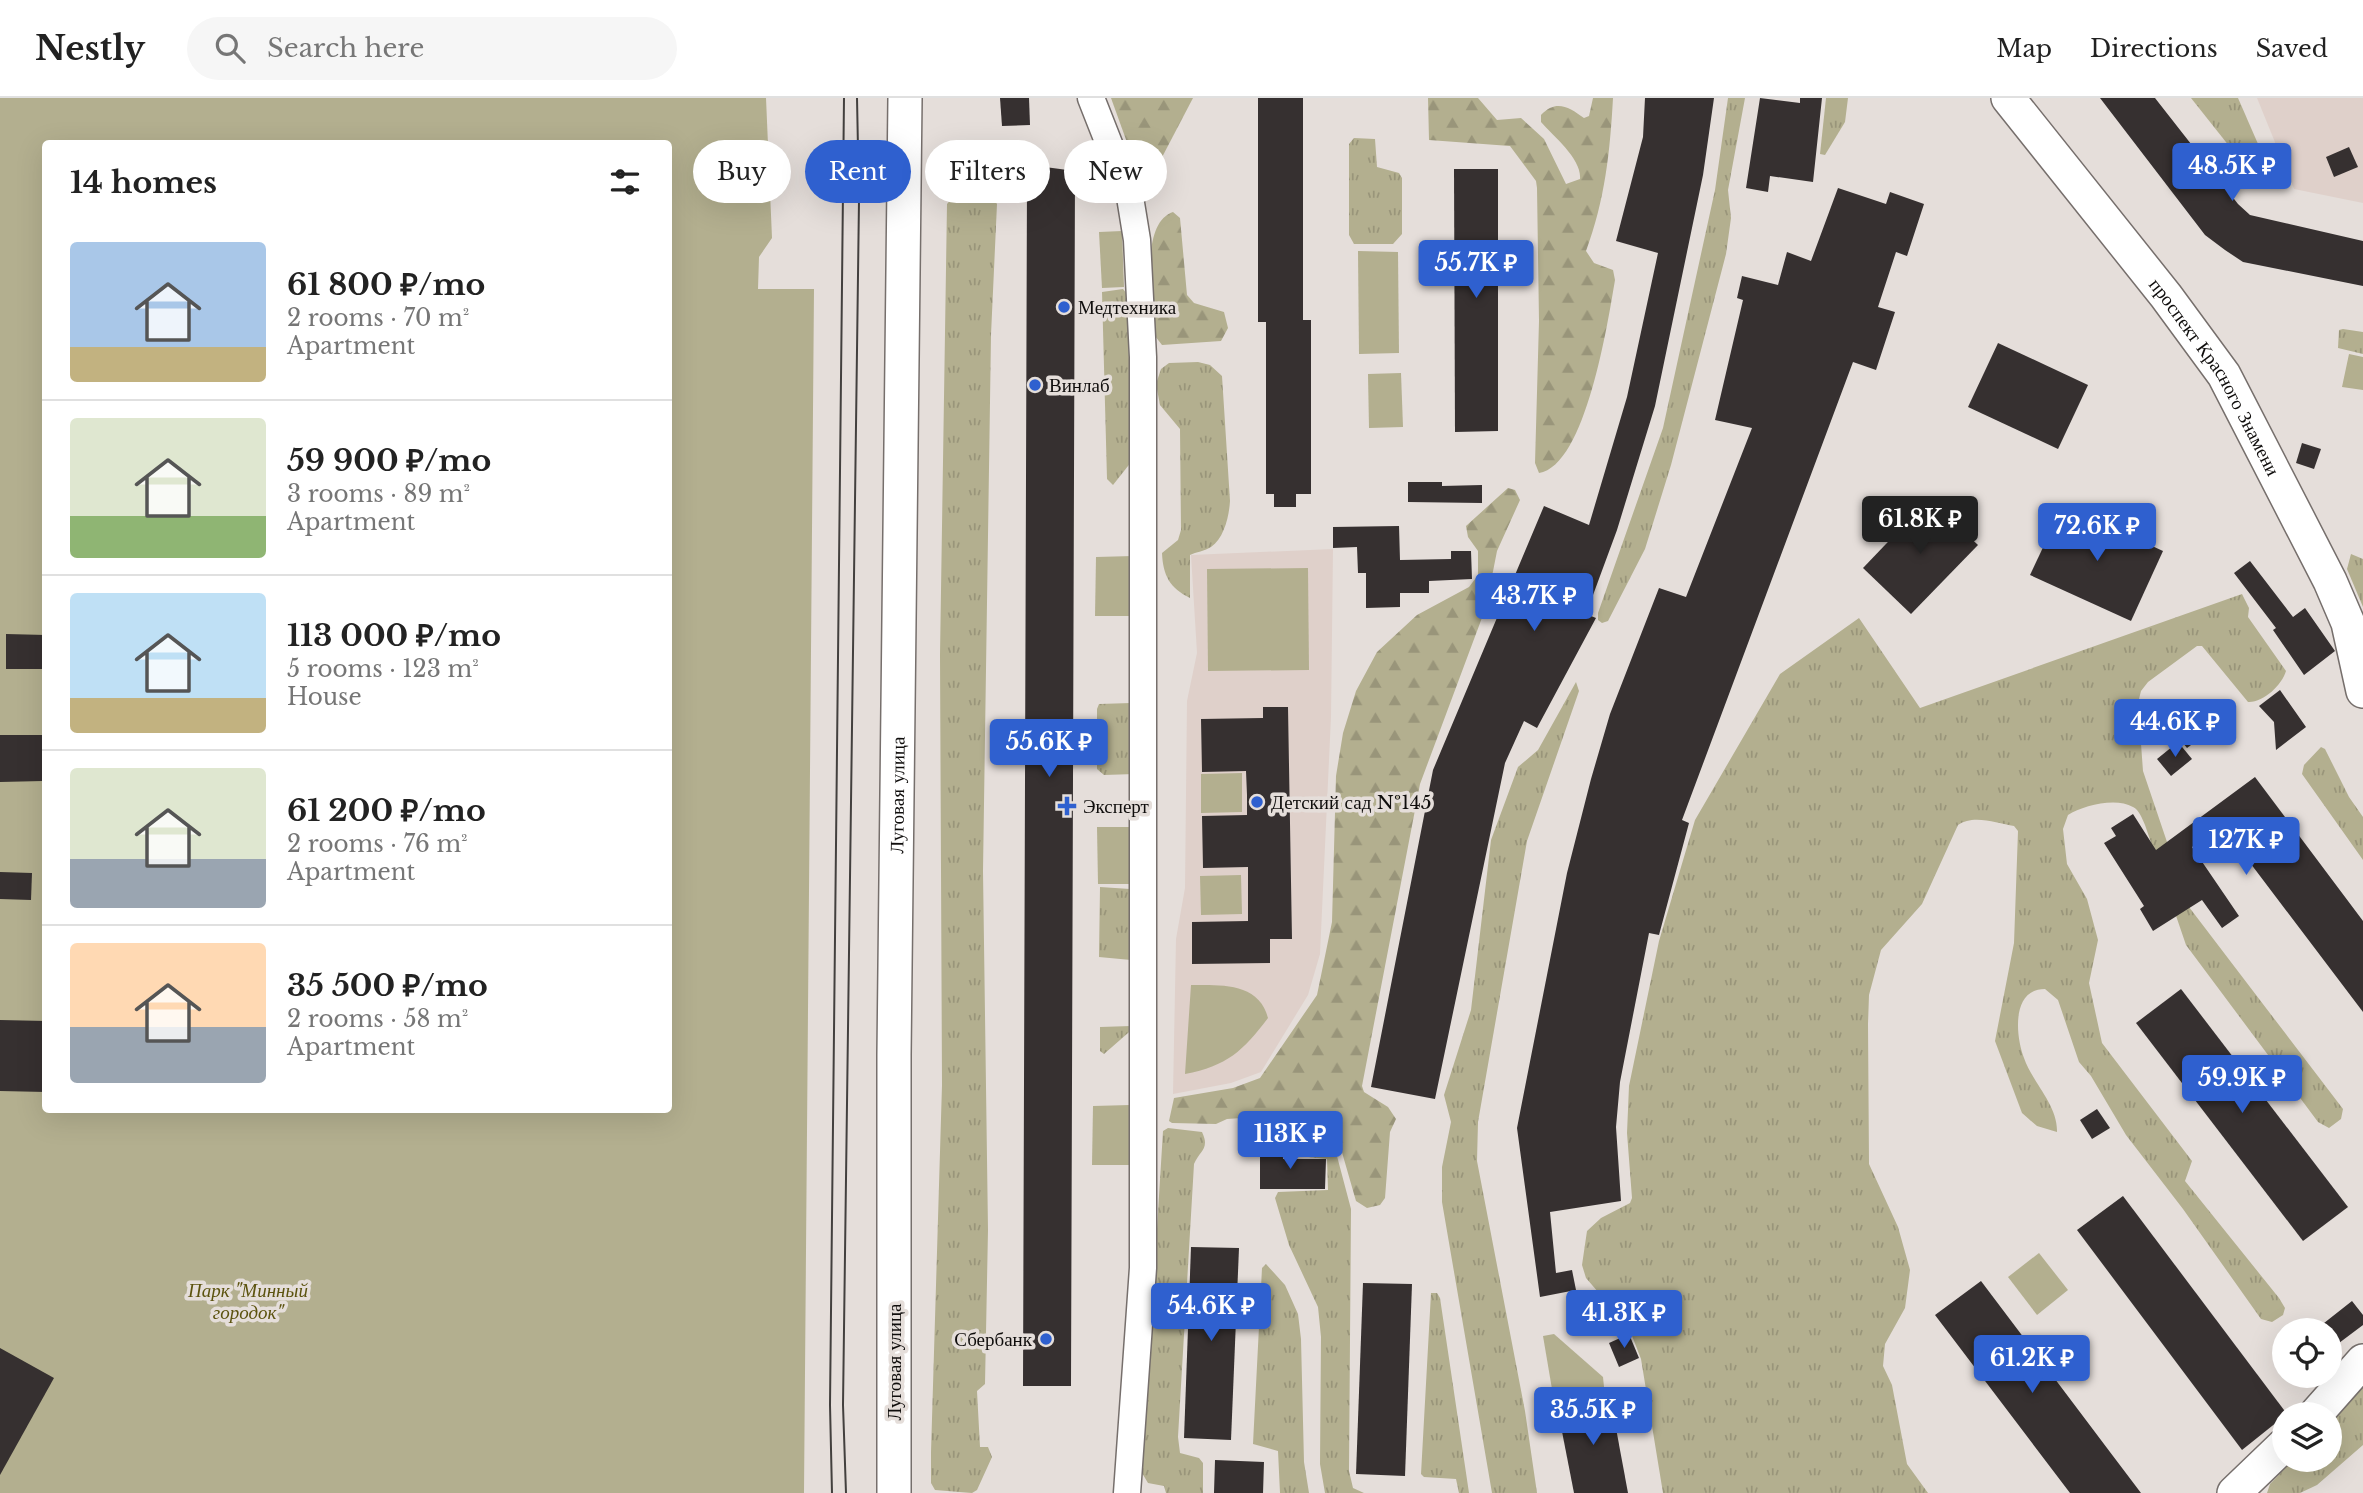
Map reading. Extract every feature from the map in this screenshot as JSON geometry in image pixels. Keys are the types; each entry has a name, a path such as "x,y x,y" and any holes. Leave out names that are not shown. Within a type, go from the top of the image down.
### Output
{"main road":[{"name":"Луговая улица","path":"894,1493 894,1055 905,98"},
{"name":"проспект Красного Знамени","path":"2008,98 2166,296 2224,375 2335,591 2348,623 2363,691"},
{"path":"2327,1402 2363,1361"},
{"path":"2234,1493 2272,1457"}],"street":[{"path":"1091,98 1130,197 1137,240 1143,357 1143,1268 1127,1493"}],"shaded area":[{"path":"2257,98 2363,98 2363,203 2294,189"},
{"name":"Детский сад №145","path":"1333,549 1331,717 1320,954 1308,995 1261,1072 1231,1083 1173,1094 1176,939 1185,888 1187,701 1197,653 1191,555"}],"green space":[{"name":"Парк \"Минный городок\"","path":"0,98 766,98 768,140 693,140 693,203 770,203 772,238 759,257 758,289 814,289 804,1493 0,1493"},
{"path":"1111,98 1193,98 1167,148 1167,140 1126,140"},
{"path":"1428,98 1478,98 1497,120 1521,118 1544,139 1566,184 1580,179 1577,164 1541,122 1541,115 1552,107 1562,106 1584,118 1589,116 1593,98 1613,98 1606,176 1586,251 1594,263 1613,270 1615,280 1607,326 1592,389 1570,446 1555,464 1539,473 1535,463 1539,321 1536,181 1510,146 1429,140"},
{"path":"1728,98 1745,98 1728,190 1731,218 1726,254 1671,465 1645,549 1608,621 1602,623 1598,620 1598,613 1663,428 1715,190"},
{"path":"1826,98 1848,98 1845,122 1825,155 1820,154"},
{"path":"2191,98 2238,98 2272,176 2270,182 2260,185"},
{"path":"1354,138 1375,139 1377,167 1399,173 1402,178 1402,234 1393,244 1354,244 1349,235 1349,144"},
{"path":"947,204 997,204 991,335 983,871 988,1230 985,1384 977,1391 980,1447 988,1447 992,1457 977,1490 972,1493 935,1490 931,1483 942,1085 940,655"},
{"path":"1173,212 1180,218 1187,295 1194,303 1224,312 1228,328 1221,341 1162,345 1155,336 1151,249 1155,232 1162,220"},
{"path":"1122,231 1124,287 1102,288 1099,232"},
{"path":"1358,251 1398,252 1399,353 1359,354"},
{"path":"1123,289 1127,294 1132,461 1113,485 1107,479 1102,292"},
{"path":"2339,330 2363,332 2363,354 2338,348"},
{"path":"2349,354 2363,357 2363,390 2342,387"},
{"path":"1198,362 1210,365 1222,376 1230,501 1227,520 1216,543 1190,555 1190,598 1177,590 1169,580 1163,561 1162,553 1178,540 1181,530 1180,429 1160,405 1156,384 1161,369 1169,363"},
{"path":"1401,373 1403,427 1369,428 1368,374"},
{"path":"1508,488 1515,490 1520,500 1497,551 1486,607 1420,784 1362,1086 1364,1092 1388,1107 1396,1119 1390,1132 1385,1198 1380,1205 1367,1208 1356,1201 1335,1128 1271,1116 1227,1119 1216,1124 1169,1121 1174,1098 1233,1088 1260,1078 1317,995 1332,922 1336,776 1343,733 1356,691 1377,652 1417,615 1469,587 1478,575 1478,551 1468,537 1466,526"},
{"path":"2351,554 2363,559 2363,607 2347,569"},
{"path":"1133,556 1134,616 1095,616 1096,557"},
{"path":"1308,568 1309,670 1208,671 1207,569"},
{"path":"2242,594 2249,608 2248,617 2286,671 2284,676 2266,696 2248,702 2202,646 2197,646 2148,682 2141,691 2138,703 2143,771 2189,907 2343,1109 2341,1119 2329,1128 2318,1122 2186,945 2145,825 2137,810 2117,803 2090,806 2068,815 2063,829 2067,864 2087,899 2098,940 2089,983 2102,1043 2192,1161 2185,1181 2279,1298 2285,1308 2283,1315 2272,1318 2272,1322 2261,1319 2183,1209 2126,1135 2091,1076 2079,1062 2058,1000 2045,989 2034,991 2027,996 2021,1005 2018,1026 2021,1048 2028,1067 2053,1112 2057,1132 2037,1126 2022,1113 1995,1041 2014,943 2018,831 2014,826 1993,821 1964,822 1958,825 1922,904 1881,950 1869,995 1869,1164 1898,1227 1910,1270 1905,1308 1885,1344 1883,1366 1892,1385 1907,1464 1928,1493 1663,1493 1641,1359 1629,1328 1586,1278 1582,1265 1587,1231 1601,1218 1630,1203 1632,1198 1627,1133 1629,1086 1659,941 1695,820 1780,674 1859,618 1920,708"},
{"path":"1576,682 1579,691 1527,841 1478,1122 1477,1161 1525,1411 1537,1493 1492,1493 1442,1202 1442,1167 1451,1122 1444,1095 1471,1010 1491,840 1518,767 1538,750"},
{"path":"1131,703 1135,774 1104,775 1097,769 1097,709 1099,704"},
{"path":"2321,747 2325,749 2349,797 2363,817 2363,860 2302,774 2304,765"},
{"path":"1242,773 1242,812 1201,813 1201,774"},
{"path":"1097,827 1137,827 1137,884 1098,884"},
{"path":"1241,875 1242,914 1201,915 1200,876"},
{"path":"1100,887 1130,889 1136,1026 1104,1054 1100,1051 1100,1027 1131,1026 1131,960 1099,957"},
{"path":"1191,985 1226,986 1247,992 1263,1006 1268,1018 1233,1055 1212,1067 1185,1074"},
{"path":"1130,1105 1131,1165 1092,1165 1093,1106"},
{"path":"1168,1128 1202,1132 1205,1142 1194,1164 1178,1437 1180,1453 1199,1458 1203,1463 1203,1493 1166,1493 1164,1486 1148,1483 1142,1473 1163,1131"},
{"path":"1325,1134 1333,1141 1351,1209 1349,1471 1353,1488 1364,1493 1325,1493 1320,1464 1321,1337 1318,1307 1289,1245 1275,1198 1278,1192 1328,1190 1327,1159 1299,1156 1286,1138"},
{"path":"2039,1253 2068,1290 2037,1315 2008,1277"},
{"path":"1266,1264 1285,1285 1298,1314 1304,1462 1309,1493 1280,1493 1278,1451 1253,1444 1262,1268"},
{"path":"1431,1293 1437,1293 1440,1298 1469,1493 1459,1493 1456,1479 1424,1477 1421,1474"},
{"path":"1554,1334 1603,1377 1604,1387 1553,1395 1543,1336"},
{"path":"2363,1385 2363,1445 2342,1463 2342,1407"},
{"path":"2282,1472 2332,1472 2317,1485 2300,1493 2267,1493 2270,1484"}],"building":[{"path":"1000,98 1029,98 1030,125 1002,126"},
{"path":"1258,98 1303,98 1303,320 1311,320 1311,494 1296,494 1296,507 1274,507 1274,494 1266,494 1266,322 1258,322"},
{"path":"1645,98 1714,98 1703,175 1655,406 1617,530 1586,614 1596,618 1537,728 1524,721 1505,763 1435,1099 1371,1087 1433,770 1544,506 1589,525 1627,397 1658,253 1616,241 1643,137"},
{"path":"1760,98 1800,103 1800,98 1822,98 1813,182 1770,176 1768,192 1746,188"},
{"path":"2100,98 2155,98 2238,204 2250,215 2363,241 2363,286 2243,262 2225,250 2205,235"},
{"path":"2349,147 2358,167 2334,177 2326,157"},
{"path":"1050,168 1064,170 1064,203 1075,203 1071,1386 1023,1386 1027,203 1050,203"},
{"path":"1454,169 1498,169 1498,431 1455,432"},
{"path":"1838,188 1886,204 1890,192 1924,204 1907,256 1896,252 1878,307 1895,312 1876,370 1853,362 1682,820 1689,823 1659,935 1649,933 1620,1082 1616,1127 1621,1201 1550,1212 1556,1273 1572,1270 1576,1290 1540,1297 1517,1128 1567,873 1591,779 1610,714 1659,588 1686,597 1752,428 1715,420 1743,300 1737,298 1742,276 1778,285 1787,252 1811,261"},
{"path":"1998,343 2088,385 2058,449 1968,407"},
{"path":"2302,443 2321,449 2314,469 2296,463"},
{"path":"1408,482 1442,482 1442,486 1482,485 1482,503 1408,502"},
{"path":"1929,499 1978,545 1911,614 1863,568"},
{"path":"2063,505 2163,551 2131,621 2030,575"},
{"path":"1399,526 1400,560 1451,559 1451,551 1471,551 1472,579 1429,581 1429,593 1400,593 1400,607 1366,608 1366,573 1358,573 1357,547 1333,548 1333,527"},
{"path":"2250,561 2293,617 2305,608 2335,651 2304,675 2273,630 2276,628 2234,573"},
{"path":"6,634 42,635 42,669 6,669"},
{"path":"2280,690 2306,727 2276,750 2274,722 2259,706"},
{"path":"1263,707 1288,707 1292,939 1270,939 1270,963 1192,964 1192,922 1248,921 1248,867 1203,868 1202,816 1247,815 1246,771 1202,772 1201,719 1263,718"},
{"path":"2190,720 2203,736 2187,748 2174,732"},
{"path":"0,735 42,735 42,781 0,782"},
{"path":"2178,742 2192,759 2171,776 2157,759"},
{"path":"2255,777 2363,921 2363,1012 2223,827 2192,847 2239,916 2222,928 2202,900 2153,931 2140,909 2144,906 2104,843 2116,836 2111,828 2133,814 2156,850"},
{"path":"0,872 32,873 31,900 0,899"},
{"path":"2181,989 2348,1207 2303,1241 2136,1023"},
{"path":"0,1020 42,1021 42,1092 0,1091"},
{"path":"2097,1109 2110,1128 2092,1139 2080,1120"},
{"path":"1260,1147 1283,1147 1283,1159 1326,1159 1325,1189 1260,1189"},
{"path":"2123,1196 2278,1402 2272,1402 2272,1426 2242,1450 2077,1230"},
{"path":"1191,1247 1239,1248 1231,1440 1184,1438"},
{"path":"1981,1281 2141,1493 2070,1493 1935,1315"},
{"path":"1363,1283 1412,1284 1405,1476 1356,1474"},
{"path":"2352,1301 2363,1315 2363,1325 2342,1341 2342,1318 2330,1318"},
{"path":"1629,1334 1639,1358 1619,1367 1609,1343"},
{"path":"0,1348 54,1378 0,1475"},
{"path":"1610,1396 1628,1493 1574,1493 1557,1406"},
{"path":"1215,1460 1264,1462 1263,1493 1214,1493"}],"tram line":[{"path":"832,1493 830,1405 844,98"},
{"path":"846,1493 843,1405 859,200 857,98"}],"place":[{"name":"Медтехника","path":"1064,307"},
{"name":"Винлаб","path":"1035,385"},
{"name":"Детский сад №145","path":"1257,802"},
{"name":"Эксперт","path":"1067,806"},
{"name":"Сбербанк","path":"1046,1339"}]}
